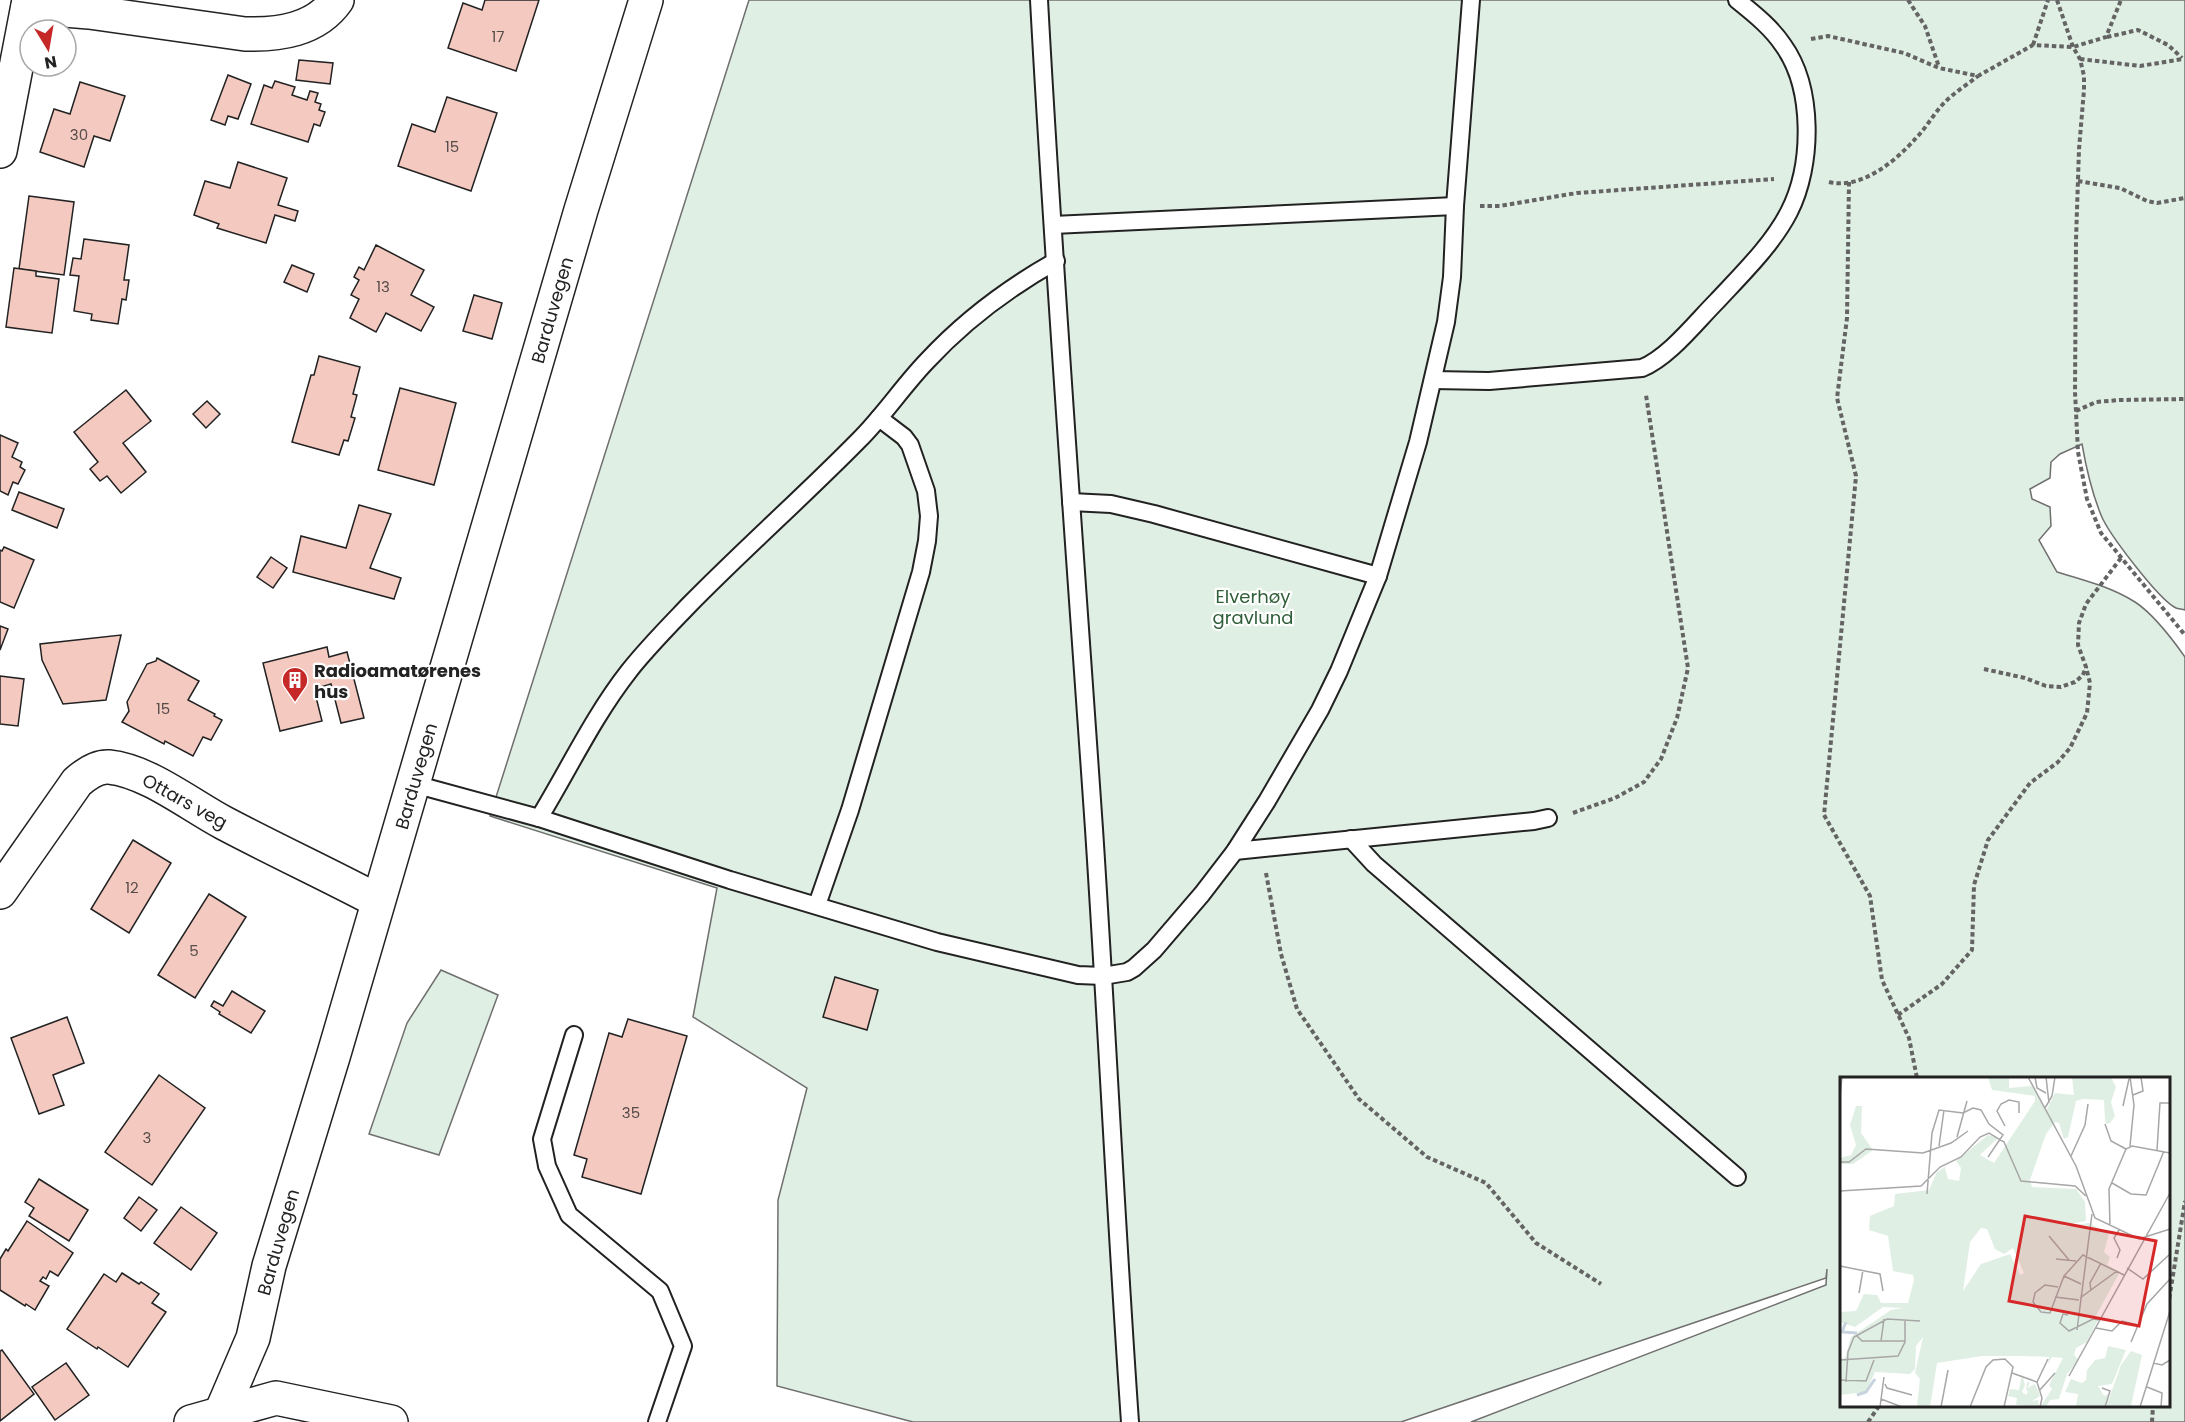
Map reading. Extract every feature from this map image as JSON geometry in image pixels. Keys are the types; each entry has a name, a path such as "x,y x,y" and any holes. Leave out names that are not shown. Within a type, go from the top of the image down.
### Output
{"street":[{"path":"0,151 28,3 245,34 270,34 310,23 323,16 337,0"},
{"name":"Barduvegen","path":"210,1419 253,1338 269,1266 414,784 581,210 646,0"},
{"name":"Ottars veg","path":"0,892 77,782 96,770 108,767 151,781 223,822 378,902"},
{"path":"210,1419 276,1398 391,1422"}],"lane":[{"path":"1039,0 1130,1422"},
{"path":"414,784 539,818 730,880 937,942 1078,975 1103,976 1127,972 1134,968 1154,950 1187,913 1235,851 1267,801 1320,710 1339,671 1377,576 1415,452 1446,322 1452,277 1455,206 1471,0"},
{"path":"1433,380 1489,381 1642,368 1651,365 1687,332 1764,247 1789,211 1800,177 1806,137 1805,105 1803,88 1792,60 1772,32 1737,0"},
{"path":"1053,225 1455,206"},
{"path":"539,818 595,719 631,669 728,565 860,439 927,361 978,312 1011,288 1056,261"},
{"path":"817,905 860,778 921,572 927,541 928,501 914,453 904,437 879,418"},
{"path":"1071,502 1111,504 1154,514 1377,576"},
{"path":"1235,851 1548,818"},
{"path":"1350,839 1374,864 1737,1177"},
{"path":"574,1035 542,1139 547,1166 569,1215 660,1291 683,1346 657,1422"}],"path":[{"path":"1908,0 1925,26 1939,68"},
{"path":"2033,45 2048,0"},
{"path":"2057,0 2073,47 2080,59 2084,90 2078,181 2076,411 2078,452 2090,510 2101,533 2185,635"},
{"path":"2106,37 2121,0"},
{"path":"1455,206 1500,206 1576,193 1800,177 1836,184 1849,182 1869,176 1894,159 1917,138 1946,100 1978,76 2033,45 2073,47 2138,30 2168,45 2184,60"},
{"path":"1772,32 1793,38 1811,39 1828,36 1904,53 1939,68 1978,76"},
{"path":"2080,59 2140,66 2184,60"},
{"path":"2078,181 2120,188 2147,201 2170,202 2185,198"},
{"path":"1849,182 1847,318 1837,398 1856,476 1824,815 1870,896 1882,980 1909,1038 1917,1077"},
{"path":"1548,818 1575,812 1615,798 1644,782 1661,759 1677,718 1688,668 1642,368"},
{"path":"2076,411 2096,402 2185,399"},
{"path":"1898,1015 1942,984 1972,950 1974,885 1988,840 2030,783 2058,762 2070,748 2087,713 2090,683 2078,645 2079,623 2086,604 2121,558"},
{"path":"1984,669 2025,678 2046,686 2061,687 2075,682 2083,675 2086,667"},
{"path":"1261,847 1281,954 1297,1009 1359,1099 1427,1157 1486,1184 1536,1244 1601,1284"},
{"path":"2170,1299 2185,1201"},
{"path":"1868,1422 1879,1407"}],"green space":[{"name":"Elverhøy gravlund","path":"749,0 2185,0 2185,610 2176,608 2158,593 2113,536 2101,515 2092,489 2082,444 2060,454 2051,462 2050,478 2030,489 2032,499 2050,507 2051,526 2039,540 2057,572 2107,588 2135,602 2155,620 2185,657 2185,1422 1471,1422 1826,1285 1827,1269 1826,1278 1401,1422 913,1422 777,1386 778,1200 807,1088 693,1017 717,888 490,816"},
{"path":"441,970 498,995 439,1155 369,1134 407,1023"}],"building":[{"path":"485,0 539,0 516,71 448,48 463,3 482,10"},
{"path":"299,60 333,63 330,84 296,80"},
{"path":"228,75 251,84 238,119 228,116 225,125 211,120"},
{"path":"275,81 295,87 292,95 307,100 310,91 318,93 315,102 321,104 319,110 325,112 320,126 314,124 308,142 251,124 264,85 272,88"},
{"path":"80,82 125,96 110,141 94,136 84,167 40,152 54,109 70,114"},
{"path":"447,97 497,113 471,191 398,166 412,124 435,132"},
{"path":"238,162 287,178 278,205 298,211 295,221 275,215 266,243 217,228 219,224 194,215 205,181 230,188"},
{"path":"29,196 74,202 64,275 19,269"},
{"path":"84,239 129,245 124,280 129,280 126,300 122,299 118,324 91,320 92,314 74,311 79,276 70,275 73,258 81,259"},
{"path":"376,245 424,270 411,295 434,307 421,331 386,313 376,332 350,318 359,299 351,295 359,280 354,277 359,267 364,270"},
{"path":"292,265 314,274 307,292 284,282"},
{"path":"14,268 36,271 36,276 59,279 52,333 6,327"},
{"path":"474,295 502,303 492,339 463,331"},
{"path":"319,356 360,367 353,394 357,395 351,417 355,418 348,441 344,440 339,455 292,442 311,375 314,375"},
{"path":"400,388 456,403 434,485 378,470"},
{"path":"126,390 151,421 123,443 146,472 121,493 107,476 100,481 90,469 98,462 74,432"},
{"path":"207,401 220,414 206,428 193,414"},
{"path":"0,435 18,443 12,457 22,462 20,467 25,470 18,484 13,482 8,495 0,491"},
{"path":"19,492 64,509 57,528 12,510"},
{"path":"359,505 391,514 370,568 401,578 394,599 293,572 301,536 346,548"},
{"path":"4,547 34,560 14,608 0,602 0,550 2,551"},
{"path":"271,557 287,568 273,588 257,577"},
{"path":"0,626 8,629 0,650"},
{"path":"121,635 106,700 63,704 42,660 40,644"},
{"name":"Radioamatørenes hus","path":"327,647 329,657 347,652 364,718 341,723 331,684 314,689 322,721 280,731 263,663"},
{"path":"157,658 199,681 188,700 222,720 211,740 203,737 193,756 122,722 129,711 127,702 147,664 156,661"},
{"path":"0,676 24,679 18,726 0,724"},
{"path":"133,840 171,863 129,933 91,909"},
{"path":"209,894 246,917 195,998 158,975"},
{"path":"835,977 878,990 867,1030 823,1017"},
{"path":"232,991 265,1011 251,1033 219,1014 220,1012 211,1006 214,1001 223,1006"},
{"path":"67,1017 84,1063 53,1075 64,1105 39,1114 11,1038"},
{"path":"628,1019 687,1036 641,1194 582,1177 587,1159 574,1155 609,1033 622,1037"},
{"path":"159,1075 205,1108 152,1185 105,1152"},
{"path":"39,1179 88,1210 69,1241 29,1216 34,1208 25,1202"},
{"path":"139,1197 157,1210 141,1231 124,1218"},
{"path":"181,1207 217,1233 191,1270 154,1243"},
{"path":"27,1221 73,1253 58,1276 50,1271 46,1279 43,1277 40,1281 49,1286 35,1310 0,1290 0,1259 6,1249 8,1251"},
{"path":"122,1273 159,1294 152,1303 166,1312 128,1367 67,1329 104,1274 116,1282"},
{"path":"2,1350 34,1394 0,1421 0,1351"},
{"path":"66,1363 89,1395 55,1420 32,1387"}],"place":[{"name":"Radioamatørenes hus","path":"295,703"}]}
